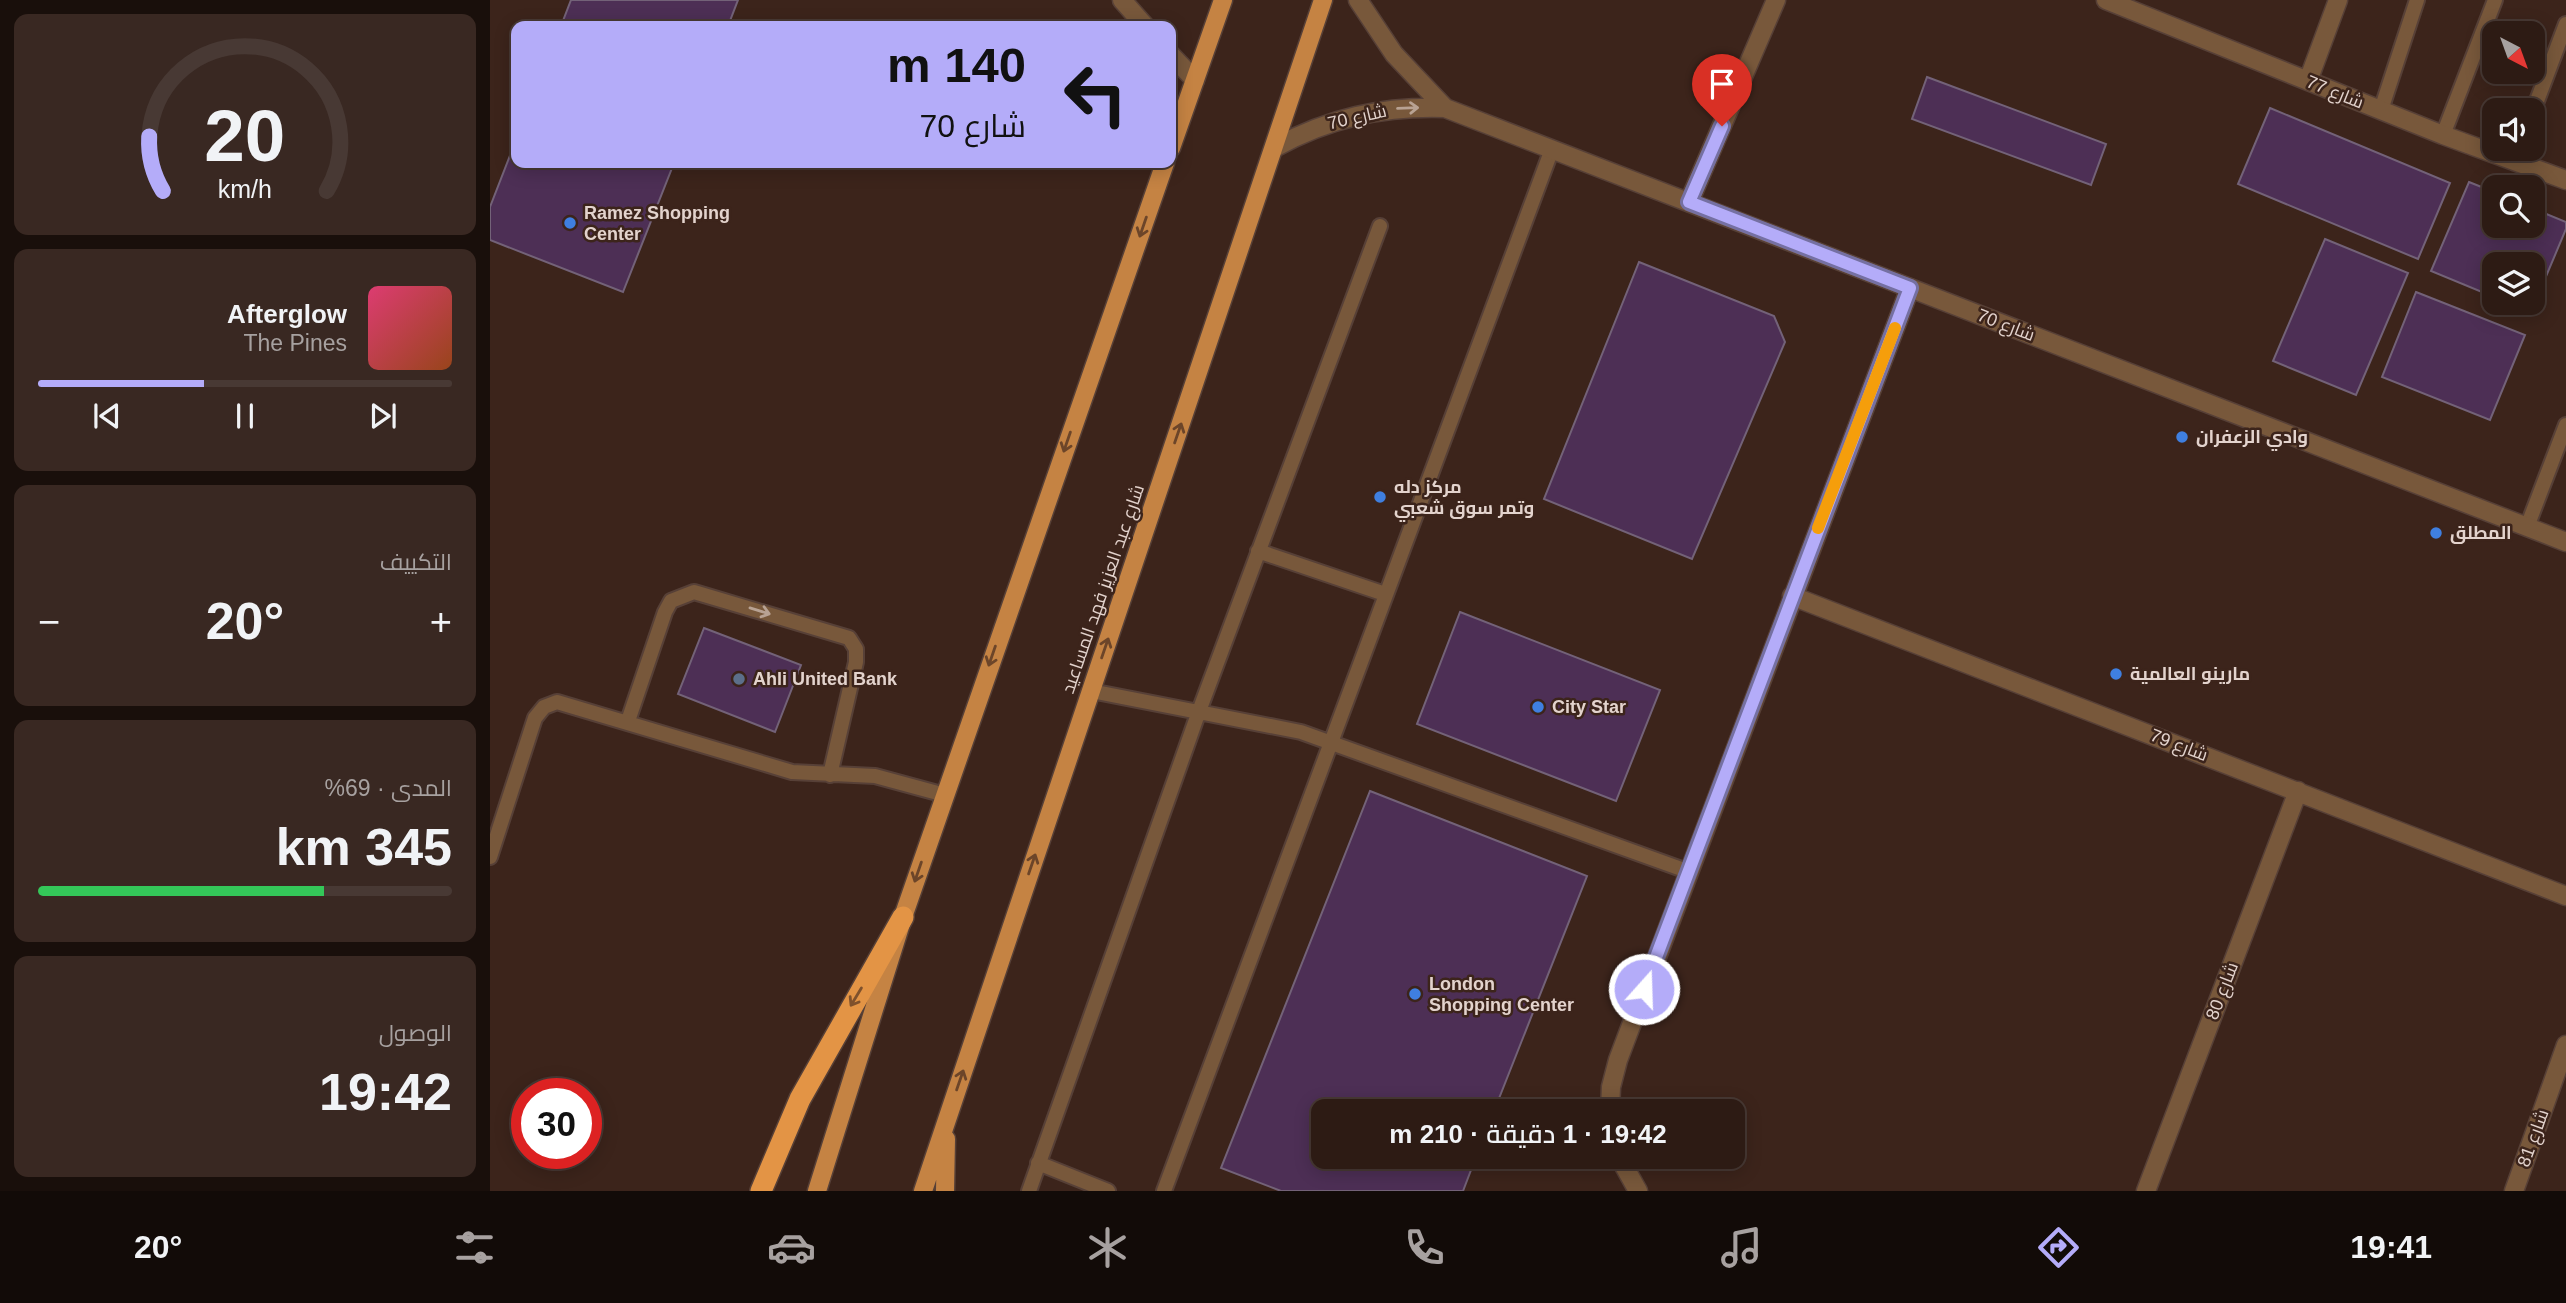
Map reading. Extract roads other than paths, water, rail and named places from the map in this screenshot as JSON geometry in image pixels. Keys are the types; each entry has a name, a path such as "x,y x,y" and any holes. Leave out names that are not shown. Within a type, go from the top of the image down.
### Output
{"highway":[{"path":"761,1191 800,1099 903,917"}],"main road":[{"path":"1176,134 1223,0"},
{"name":"شارع عبد العزيز فهد المساعيد","path":"923,1191 1324,0"},
{"path":"817,1191 944,795 1164,168"},
{"path":"945,1191 947,1117"}],"street":[{"path":"1122,0 1141,21"},
{"name":"شارع 70","path":"1358,0 1394,54 1445,108"},
{"path":"1689,202 1776,0"},
{"name":"شارع 77","path":"2106,0 2442,135 2482,146"},
{"path":"2308,80 2338,0"},
{"path":"1176,60 1195,80"},
{"name":"شارع 70","path":"1274,148 1305,131 1374,110 1445,108 2566,542"},
{"name":"شارع 77","path":"2529,161 2566,180"},
{"path":"1610,1099 1618,1060 1686,871 1910,288"},
{"name":"شارع 79","path":"1792,596 2566,896"},
{"name":"شارع 80","path":"2146,1191 2298,791"},
{"name":"شارع 81","path":"2514,1191 2566,1045"},
{"path":"1626,1169 1638,1191"}],"lane":[{"path":"2381,110 2417,0"},
{"path":"2442,135 2495,0"},
{"path":"2538,98 2566,24"},
{"path":"1164,1191 1552,149"},
{"path":"1030,1191 1198,714 1380,226"},
{"path":"2527,527 2566,425"},
{"path":"1258,551 1385,594"},
{"path":"628,721 665,612 671,601 694,592 849,638 856,649 856,662 830,775"},
{"path":"1091,691 1198,714 1270,724 1331,743 1686,871"},
{"path":"490,857 535,718 544,707 557,702 792,772 888,778 944,795"},
{"path":"1038,1163 1108,1191"}],"place":[{"name":"Ramez Shopping Center","path":"570,223"},
{"name":"وادي الزعفران","path":"2182,437"},
{"name":"مركز دله وتمر سوق شعبي","path":"1380,497"},
{"name":"المطلق","path":"2436,533"},
{"name":"مارينو العالمية","path":"2116,674"},
{"name":"Ahli United Bank","path":"739,679"},
{"name":"City Star","path":"1538,707"},
{"name":"London Shopping Center","path":"1415,994"}]}
